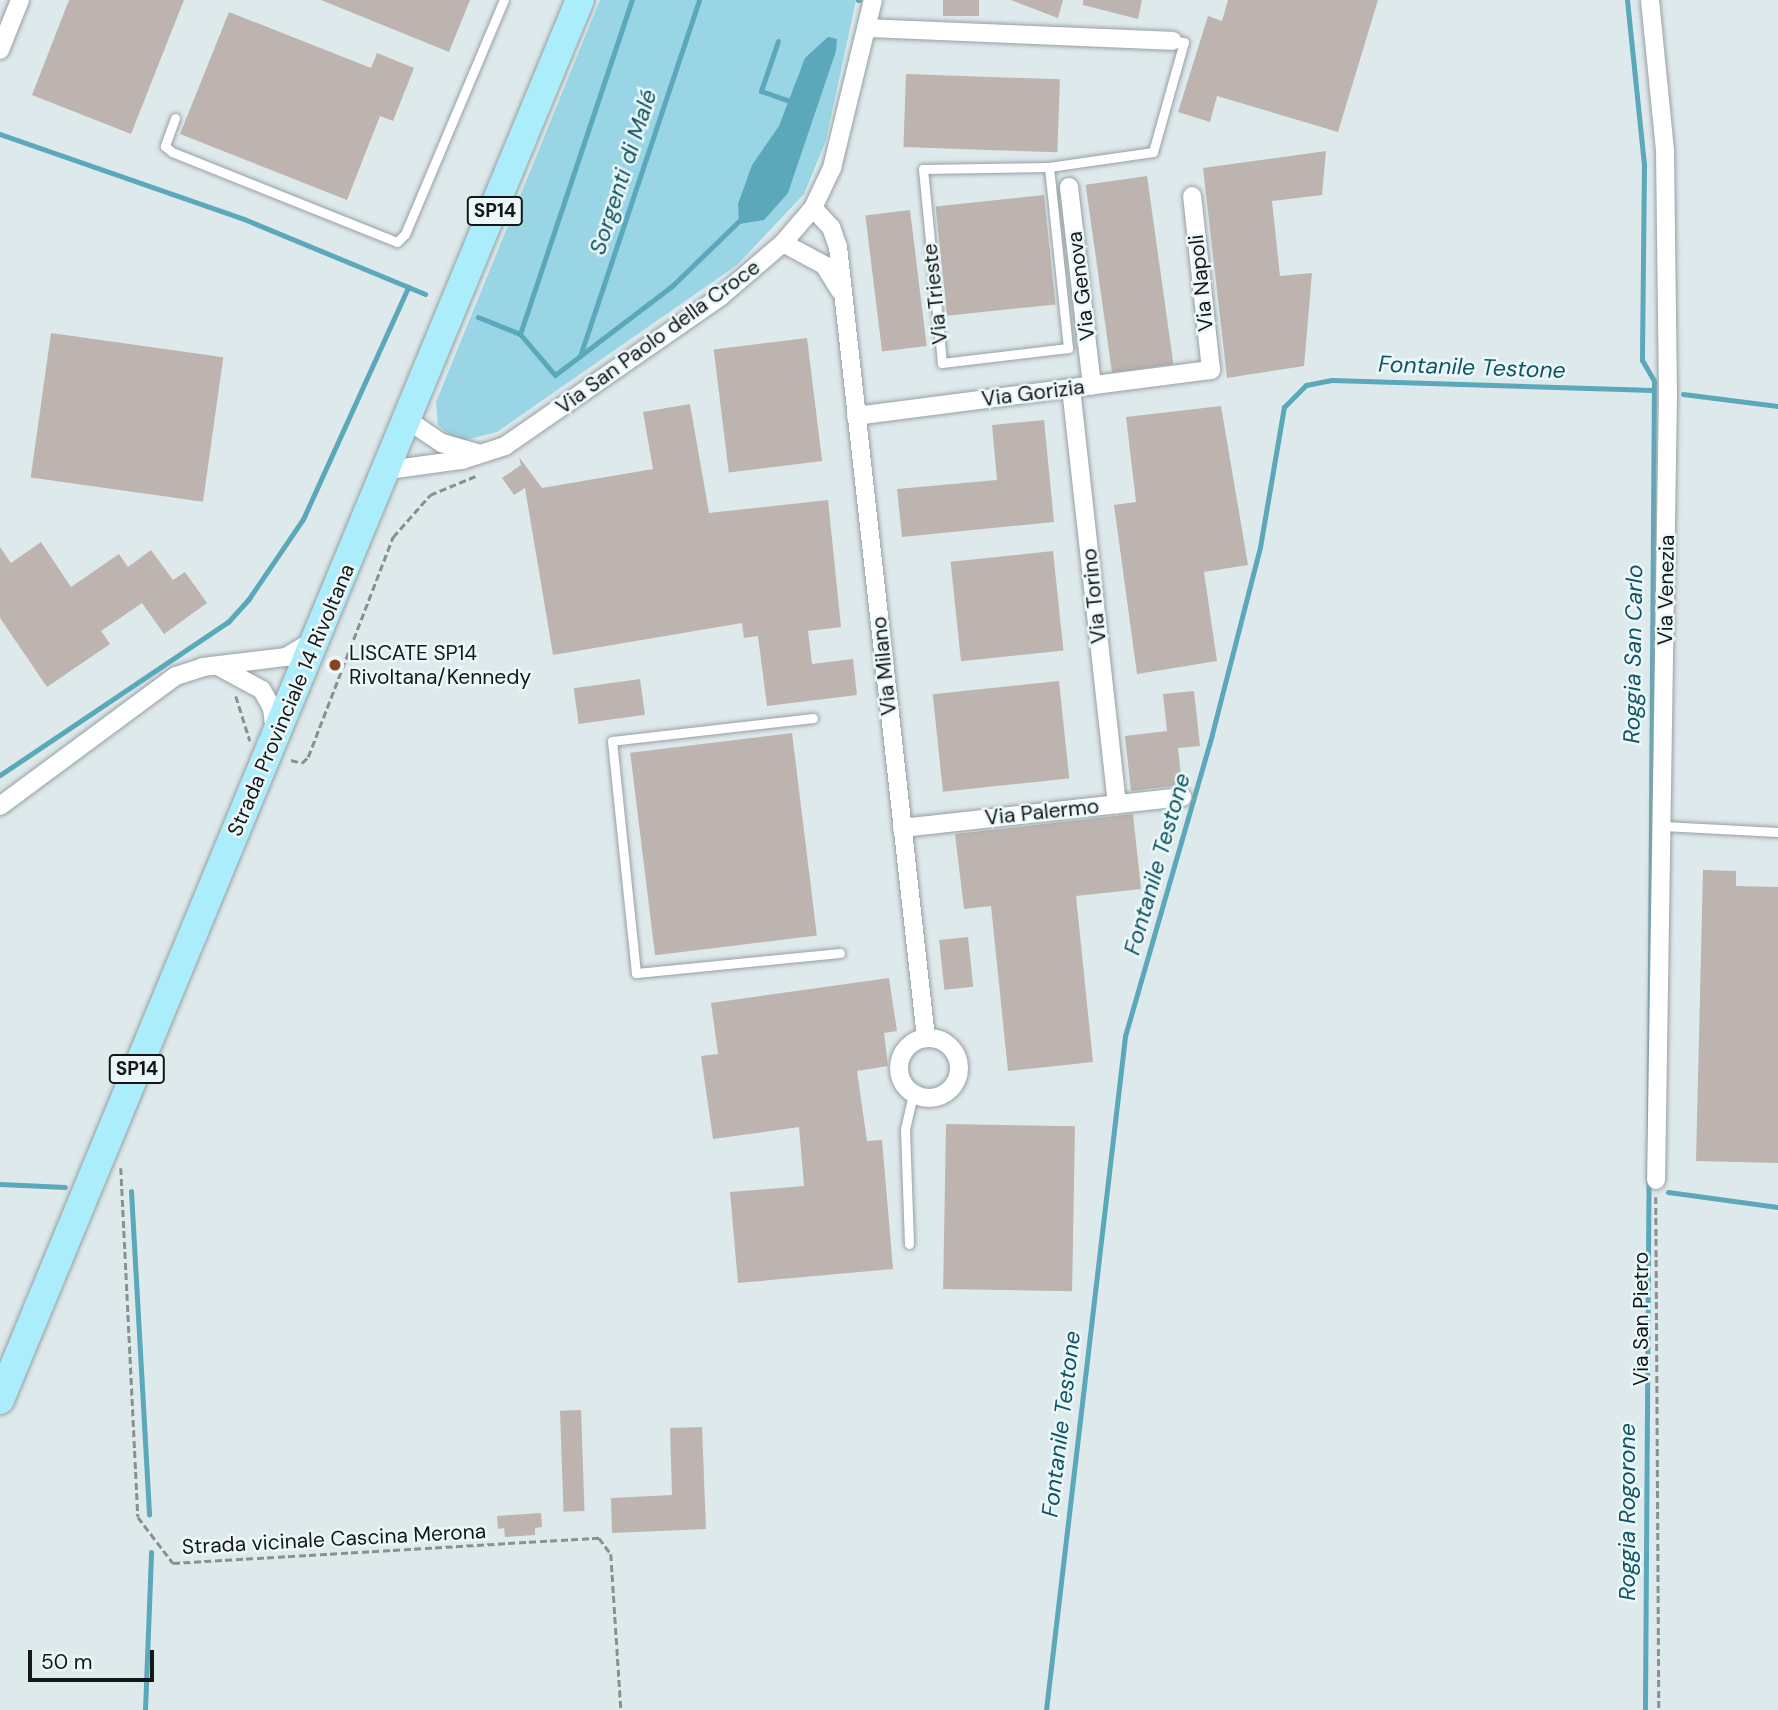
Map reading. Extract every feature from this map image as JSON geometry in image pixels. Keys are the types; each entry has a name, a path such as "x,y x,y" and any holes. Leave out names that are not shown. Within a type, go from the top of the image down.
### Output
{"main road":[{"name":"Strada Provinciale 14 Rivoltana","path":"0,1400 272,744 410,421 580,0"}],"street":[{"path":"0,50 20,0"},
{"name":"Via San Paolo della Croce","path":"388,470 485,454 505,446 720,296 783,243 813,208 836,155 873,0"},
{"name":"Via Venezia","path":"1650,0 1666,190 1663,826 1656,1180"},
{"name":"Via Trieste","path":"867,28 1173,41"},
{"name":"Via Genova","path":"1069,187 1092,386"},
{"name":"Via Napoli","path":"1192,196 1211,370"},
{"name":"Via Milano","path":"813,208 837,240 926,1038"},
{"name":"Via Milano","path":"783,243 824,265 842,294"},
{"name":"Via Gorizia","path":"856,416 1211,370"},
{"name":"Via Torino","path":"1071,388 1117,804"},
{"path":"410,421 447,446 485,454"},
{"path":"0,806 156,687 214,665 286,657 318,636"},
{"path":"214,665 262,690 272,708 272,744"},
{"name":"Via Palermo","path":"902,828 1182,797"},
{"path":"926,1038 953,1049 958,1077 937,1097 913,1093 901,1078 900,1063 909,1046 926,1038"}],"lane":[{"path":"175,118 165,146 172,152 397,242 405,234 504,0"},
{"name":"Via Trieste","path":"1049,167 1068,348 942,363 923,169 1049,167 1153,152 1184,42 1173,41"},
{"path":"813,718 611,741 636,973 840,953"},
{"path":"1663,826 1778,832"},
{"path":"909,1244 905,1129 913,1093"}],"path":[{"path":"214,665 228,676 244,708 248,739 272,744 305,761 393,537 430,495 491,470 505,446"},
{"name":"Strada vicinale Cascina Merona","path":"121,1161 138,1517 173,1563 599,1538 611,1553 621,1710"},
{"name":"Via San Pietro","path":"1656,1180 1659,1710"}],"shaded area":[{"path":"600,0 856,0 826,140 804,194 737,265 497,432 458,442 438,425 436,402"},
{"path":"828,37 837,39 836,51 788,193 764,220 739,224 738,204 752,165 779,126 805,58"}],"building":[{"path":"69,0 184,0 131,134 32,95"},
{"path":"321,0 470,0 449,52"},
{"path":"943,0 979,0 979,16 943,16"},
{"path":"1011,0 1063,0 1058,18"},
{"path":"1083,0 1142,0 1138,19 1083,5"},
{"path":"1228,0 1378,0 1338,132 1217,96 1210,122 1178,112 1208,16 1222,21"},
{"path":"229,12 371,68 377,53 414,68 393,121 380,116 347,200 180,134"},
{"path":"906,74 1060,79 1057,152 903,147"},
{"path":"1326,151 1322,195 1272,201 1280,276 1312,273 1304,366 1227,378 1203,168"},
{"path":"1147,176 1173,364 1112,373 1086,185"},
{"path":"1044,195 1055,304 947,316 936,206"},
{"path":"910,210 927,346 882,351 865,215"},
{"path":"51,333 223,357 203,502 31,478"},
{"path":"807,338 822,461 729,473 714,349"},
{"path":"690,404 709,513 828,500 841,627 808,631 812,664 853,659 857,695 767,706 758,636 744,638 742,623 553,655 525,488 514,495 502,478 521,465 519,457 542,488 653,469 643,412"},
{"path":"1221,406 1248,565 1204,572 1217,661 1137,674 1114,505 1136,502 1126,417"},
{"path":"1044,420 1054,522 902,537 897,489 997,480 992,425"},
{"path":"41,542 71,587 119,554 128,567 151,550 173,580 185,572 207,603 164,634 142,603 101,631 110,644 47,687 0,618 0,547 11,563"},
{"path":"1053,551 1063,650 961,661 951,562"},
{"path":"640,679 645,715 579,724 574,688"},
{"path":"1059,681 1069,778 943,792 933,694"},
{"path":"1194,691 1200,746 1178,748 1182,785 1131,791 1125,736 1167,731 1163,694"},
{"path":"792,733 817,935 655,955 630,753"},
{"path":"1133,814 1141,889 1076,896 1093,1062 1008,1071 991,906 964,909 955,834"},
{"path":"1703,870 1736,871 1736,886 1778,887 1778,1163 1696,1161"},
{"path":"968,937 973,987 944,990 939,940"},
{"path":"889,978 897,1031 884,1033 888,1066 857,1071 867,1141 882,1140 893,1269 738,1283 730,1192 804,1186 799,1127 713,1139 701,1056 718,1054 711,1003"},
{"path":"946,1124 1075,1126 1072,1291 943,1289"},
{"path":"581,1410 585,1511 564,1512 560,1411"},
{"path":"702,1427 706,1529 612,1533 611,1498 672,1495 670,1428"},
{"path":"541,1513 542,1527 535,1528 535,1535 505,1537 504,1528 498,1529 497,1516"}],"waterway":[{"name":"Sorgenti di Malé","path":"520,334 632,0"},
{"name":"Sorgenti di Malé","path":"580,356 699,0"},
{"name":"Roggia San Carlo","path":"1627,0 1644,164 1642,360 1654,381 1645,1710"},
{"path":"778,41 761,91 796,103"},
{"path":"0,134 244,219 425,294"},
{"path":"478,317 520,334 555,375 672,286 742,218"},
{"path":"0,775 228,622 248,600 303,519 408,287"},
{"name":"Fontanile Testone","path":"1046,1710 1125,1036 1212,734 1260,547 1284,407 1306,385 1332,380 1653,390"},
{"name":"Fontanile Testone","path":"1683,394 1778,406"},
{"path":"0,1184 65,1187"},
{"path":"131,1191 149,1515"},
{"path":"1668,1192 1778,1207"},
{"path":"145,1710 151,1552"}],"place":[{"name":"LISCATE SP14 Rivoltana/Kennedy","path":"335,665"}],"water label":[{"name":"Roggia Rogorone","path":"1627,1512"}]}
